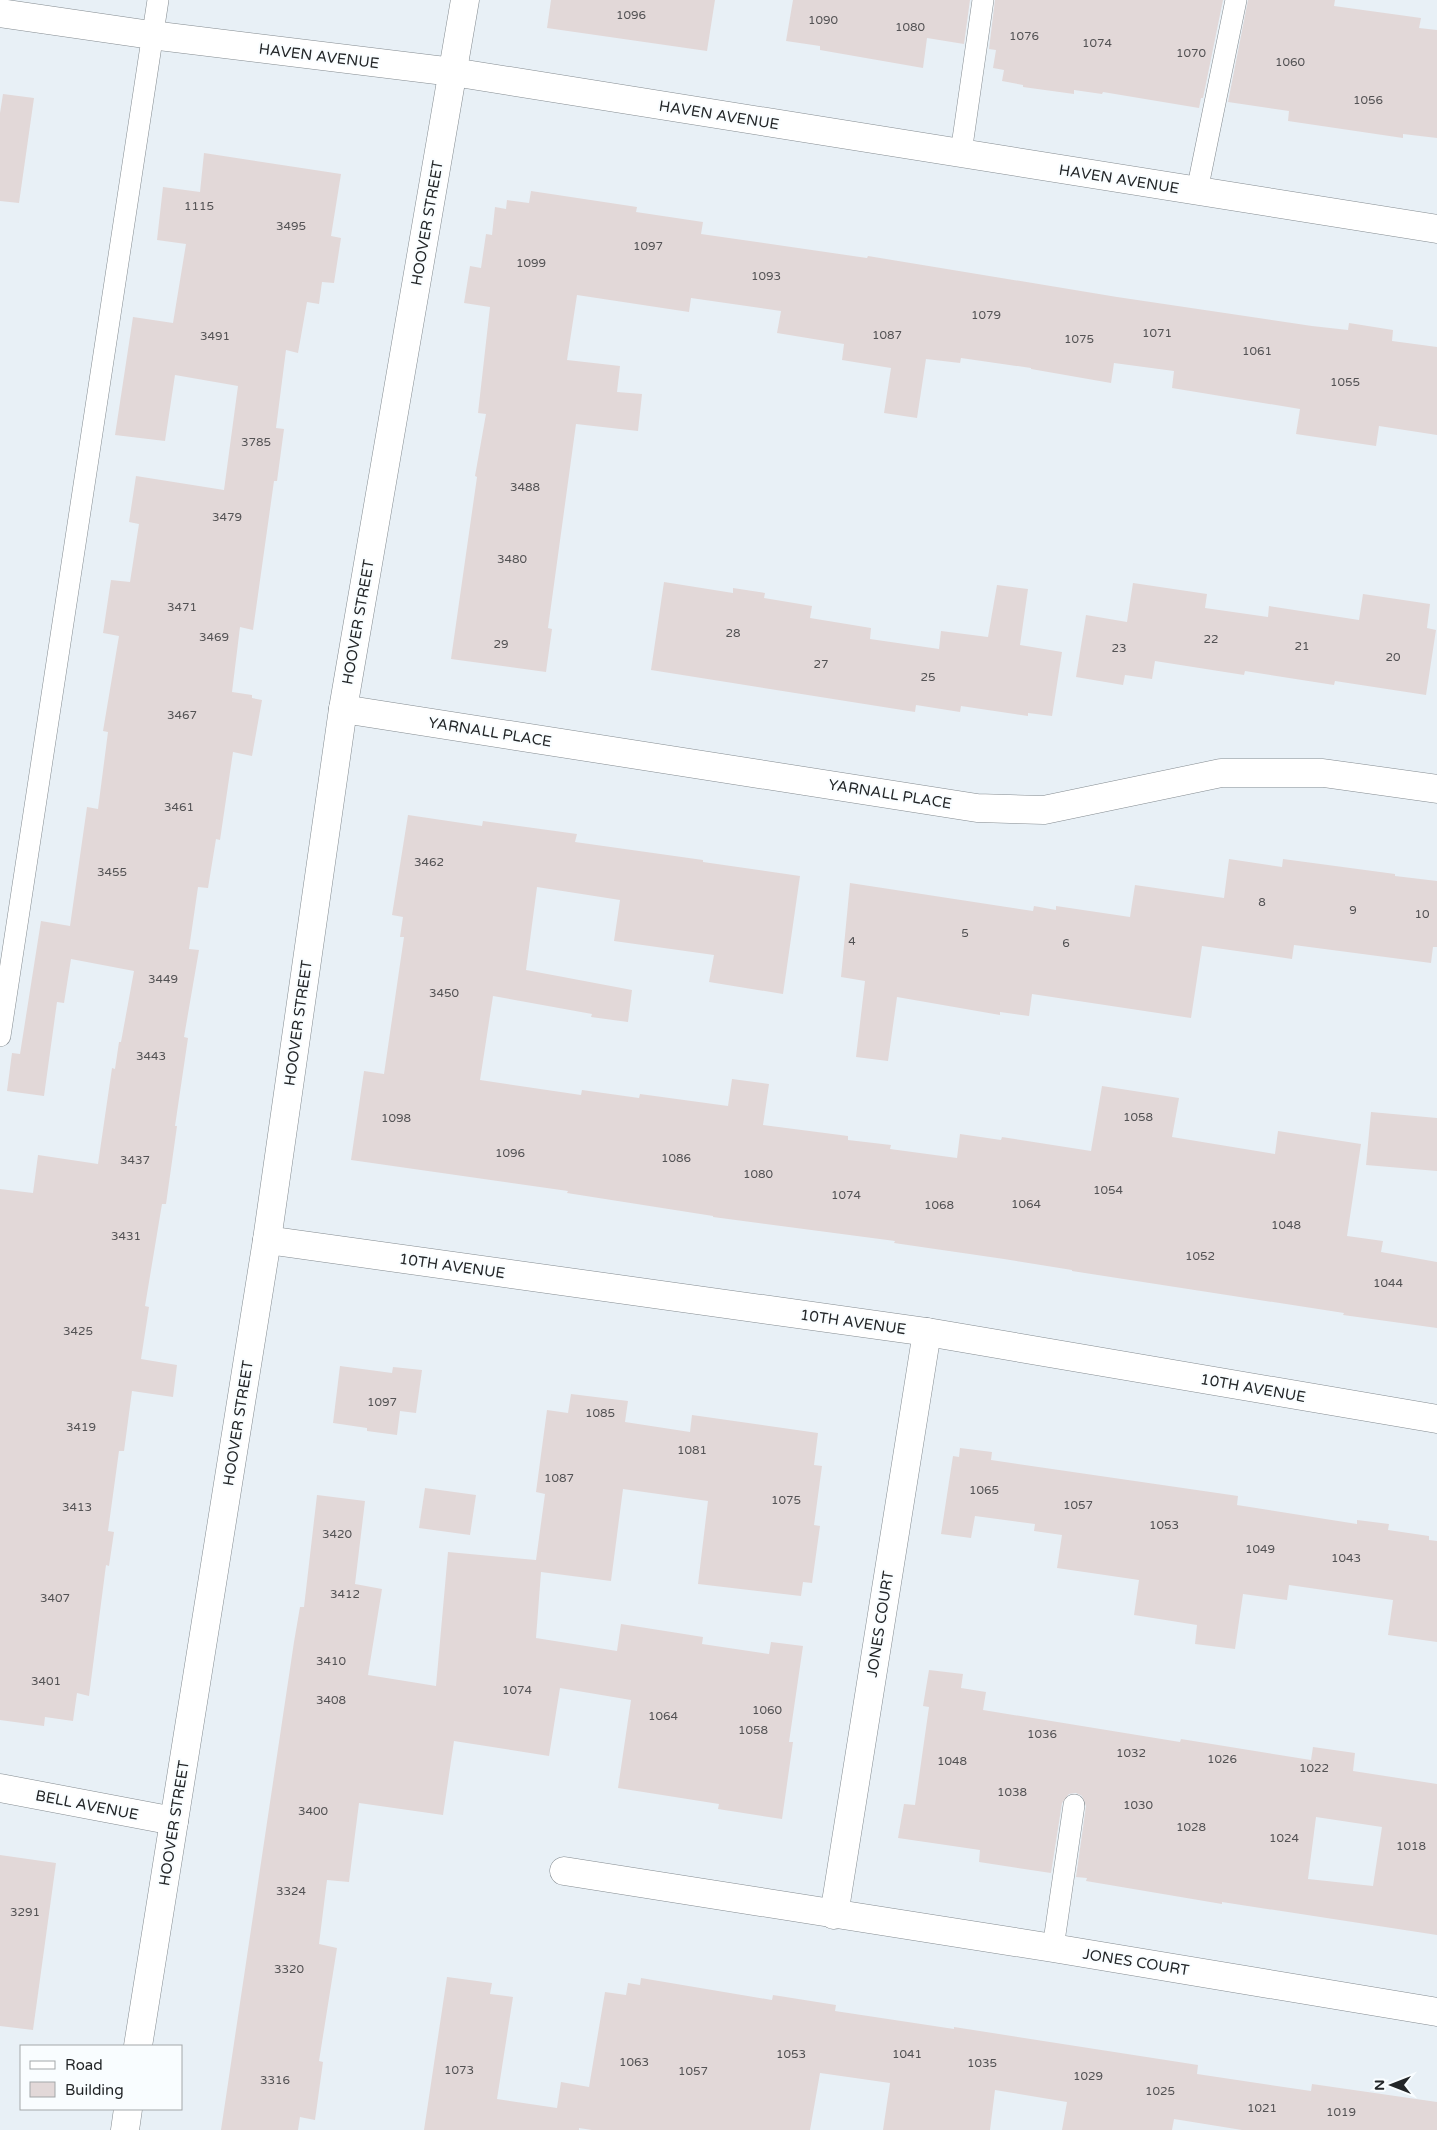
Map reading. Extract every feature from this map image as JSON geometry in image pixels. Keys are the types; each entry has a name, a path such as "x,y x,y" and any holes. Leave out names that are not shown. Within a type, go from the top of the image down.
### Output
{"street":[{"name":"HOOVER STREET","path":"138,2045 267,1240 343,710 466,0"},
{"name":"HAVEN AVENUE","path":"0,13 151,35 453,72 1437,229"},
{"name":"YARNALL PLACE","path":"343,710 977,808 1044,810 1220,773 1323,772 1437,789"},
{"name":"10TH AVENUE","path":"267,1240 927,1332 1437,1419"},
{"name":"JONES COURT","path":"834,1915 927,1332"},
{"name":"BELL AVENUE","path":"0,1788 174,1821"},
{"name":"JONES COURT","path":"564,1871 1053,1948 1437,2012"},
{"path":"125,2130 128,2110"}],"lane":[{"path":"0,1036 151,35 158,0"},
{"path":"961,154 983,0"},
{"path":"1197,191 1236,0"},
{"path":"1053,1948 1074,1805"}],"building":[{"path":"551,0 715,0 707,51 547,28"},
{"path":"793,0 970,0 964,44 927,38 923,68 820,50 820,46 786,41"},
{"path":"995,0 1223,0 1203,98 1201,98 1199,108 1103,92 1102,94 1074,90 1074,94 1023,87 1023,85 1002,81 1004,70 993,68 996,50 989,49"},
{"path":"1248,0 1335,0 1334,6 1421,18 1419,28 1437,30 1437,138 1403,134 1403,138 1288,121 1289,111 1228,102"},
{"path":"3,94 34,98 19,203 0,201 0,113"},
{"path":"204,153 341,174 331,236 341,238 334,283 322,282 319,304 307,302 298,353 286,350 276,428 284,429 277,481 274,481 253,630 240,627 232,692 252,695 252,698 262,700 252,756 233,752 220,840 216,839 208,888 198,887 189,949 199,950 184,1037 188,1038 166,1204 162,1204 145,1306 149,1307 141,1359 177,1365 173,1397 132,1391 124,1451 119,1451 108,1531 114,1532 109,1566 106,1565 89,1696 77,1693 73,1721 45,1717 44,1726 0,1720 0,1189 33,1193 38,1155 98,1164 112,1068 115,1069 134,971 71,959 64,1003 57,1002 44,1096 7,1091 12,1053 20,1054 41,921 70,926 87,807 98,809 108,732 103,731 119,636 103,633 111,580 130,582 139,524 129,522 136,476 224,490 238,386 175,375 165,441 115,435 133,317 173,323 186,244 157,240 163,187 200,192"},
{"path":"531,191 637,207 636,212 703,222 701,234 867,258 868,256 1117,297 1312,326 1348,330 1349,323 1393,330 1392,341 1437,347 1437,435 1379,426 1376,446 1296,434 1300,409 1172,388 1174,371 1114,363 1111,383 1031,368 961,358 960,363 926,359 917,418 884,413 891,368 842,360 844,344 777,333 781,311 691,298 689,312 577,295 567,360 620,366 617,392 642,394 638,431 576,424 548,628 552,629 546,672 451,659 477,477 475,476 486,414 478,413 490,307 464,303 470,266 481,268 486,234 492,235 495,207 506,209 507,200 529,203"},
{"path":"664,582 733,593 733,588 765,593 764,598 812,606 810,618 871,628 870,639 939,649 941,631 988,637 997,585 1028,589 1020,645 1062,652 1052,716 1028,713 1028,716 961,706 960,712 916,705 915,712 651,670"},
{"path":"1133,583 1207,594 1205,608 1268,617 1269,606 1359,620 1363,594 1430,604 1427,628 1436,630 1426,695 1335,681 1334,685 1245,671 1244,675 1155,661 1152,679 1125,675 1123,685 1076,677 1086,615 1127,622"},
{"path":"408,815 482,826 483,821 577,834 575,842 800,876 783,994 709,982 714,955 614,941 620,900 537,887 526,970 632,990 628,1022 591,1017 592,1014 493,996 480,1080 581,1095 582,1090 639,1098 640,1094 728,1106 732,1079 769,1084 763,1125 848,1136 848,1140 891,1145 890,1149 957,1158 960,1134 1001,1140 1002,1137 1091,1151 1102,1086 1179,1098 1172,1137 1275,1154 1278,1131 1361,1144 1347,1236 1383,1241 1381,1252 1437,1262 1437,1328 1343,1315 1344,1313 894,1243 895,1241 713,1217 567,1193 568,1191 351,1160 364,1071 384,1074 404,937 400,937 403,917 392,915"},
{"path":"1229,859 1282,867 1283,859 1437,881 1437,947 1433,947 1431,963 1294,945 1292,959 1202,946 1191,1018 1032,994 1029,1016 1000,1012 1000,1015 897,997 888,1061 856,1057 865,981 841,977 850,883 1033,911 1034,906 1056,910 1056,906 1130,917 1135,885 1224,898"},
{"path":"1371,1112 1437,1118 1437,1171 1366,1165"},
{"path":"340,1366 392,1373 393,1367 422,1370 416,1413 400,1411 397,1435 367,1431 367,1428 333,1423"},
{"path":"571,1394 628,1401 625,1422 690,1432 692,1415 818,1433 814,1465 822,1466 814,1525 820,1526 812,1583 803,1582 801,1596 698,1584 708,1501 623,1489 611,1581 541,1572 536,1638 617,1651 621,1624 703,1637 702,1644 769,1654 771,1642 803,1646 789,1742 793,1742 782,1819 718,1809 719,1804 618,1788 631,1700 560,1688 549,1756 454,1741 443,1815 359,1803 349,1882 327,1880 319,1944 337,1948 319,2061 323,2062 315,2120 300,2117 298,2130 221,2130 294,1642 300,1607 304,1607 317,1495 365,1501 355,1584 382,1589 368,1675 436,1686 448,1552 536,1560 545,1494 536,1492 547,1410 568,1413"},
{"path":"960,1448 992,1452 991,1460 1238,1496 1237,1505 1357,1524 1357,1520 1389,1524 1388,1530 1429,1536 1429,1540 1437,1541 1437,1642 1388,1635 1393,1600 1289,1585 1287,1600 1243,1594 1235,1649 1195,1644 1197,1625 1134,1615 1139,1580 1057,1568 1062,1535 1034,1531 1035,1524 975,1516 971,1538 941,1534 953,1456 959,1457"},
{"path":"425,1488 476,1495 470,1535 419,1528"},
{"path":"929,1670 963,1674 961,1688 986,1692 983,1710 1180,1742 1181,1739 1311,1760 1313,1747 1355,1753 1353,1771 1437,1784 1437,1935 1222,1902 1222,1904 1086,1881 1087,1878 1076,1877 1086,1806 1082,1796 1076,1793 1069,1794 1062,1803 1051,1873 979,1862 980,1850 898,1838 904,1804 915,1805 929,1707 923,1706","holes":["1316,1817 1382,1827 1373,1886 1308,1879"]},
{"path":"0,1855 56,1863 33,2030 0,2026"},
{"path":"447,1977 492,1983 490,1994 513,1997 497,2099 557,2108 561,2082 589,2087 605,1992 626,1995 628,1983 640,1985 641,1978 772,2000 773,1995 836,2005 835,2011 954,2029 954,2027 1198,2065 1197,2074 1311,2091 1312,2084 1437,2102 1437,2130 1242,2130 1174,2119 1172,2130 1062,2130 1067,2102 995,2090 990,2130 883,2130 890,2083 820,2073 810,2130 592,2130 579,2128 579,2130 424,2130"}]}
